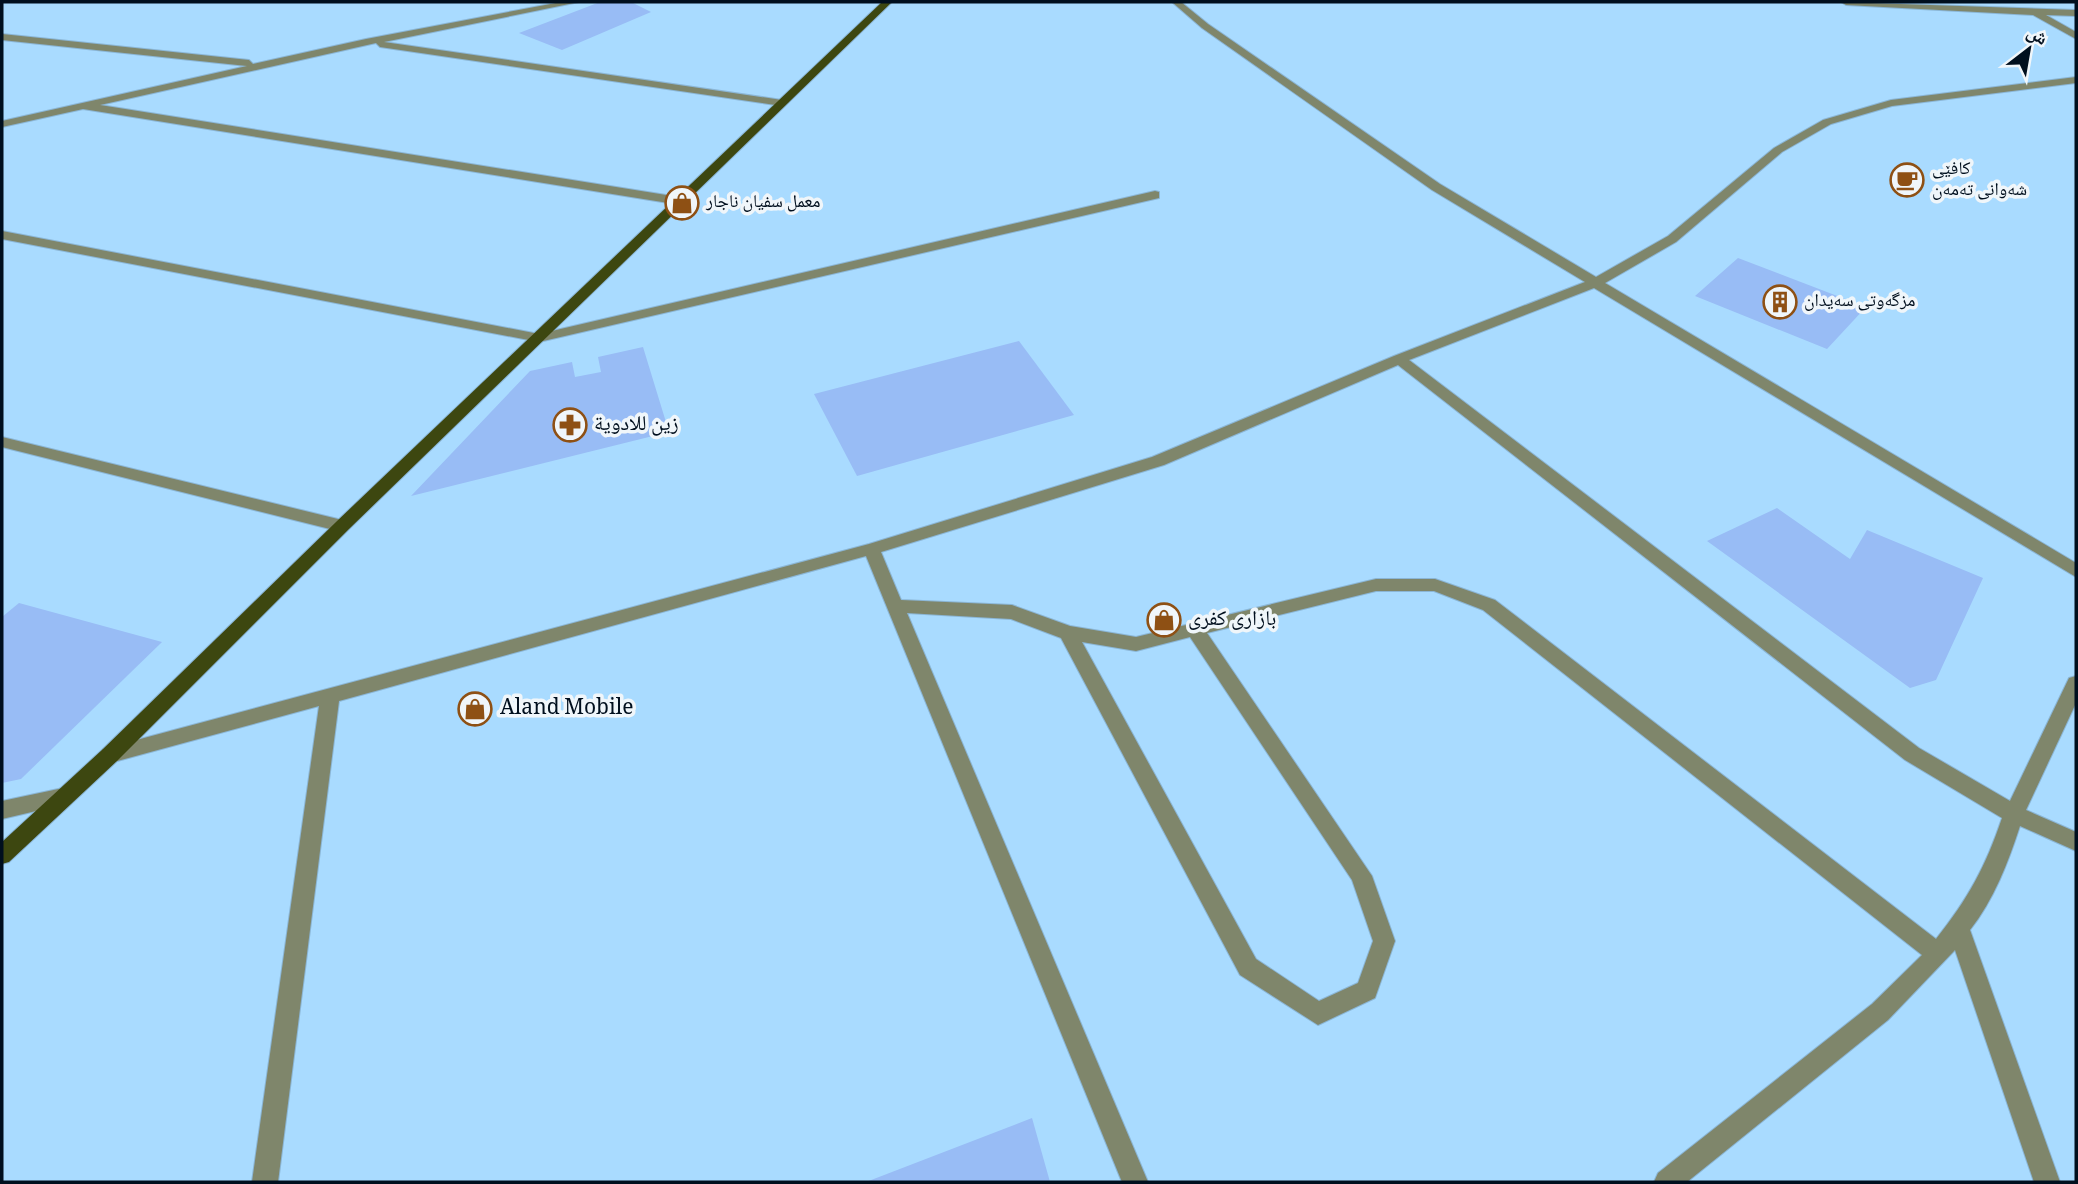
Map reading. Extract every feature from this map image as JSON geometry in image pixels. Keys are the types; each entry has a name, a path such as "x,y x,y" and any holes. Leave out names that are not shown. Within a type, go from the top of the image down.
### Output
{"main road":[{"path":"2,855 110,755 342,526 887,2"}],"street":[{"path":"2,124 262,64 573,2"},
{"path":"1176,2 1205,26 1404,166 1595,284 2076,571"},
{"path":"1846,2 2076,13"},
{"path":"2036,13 2076,36"},
{"path":"2,37 262,64"},
{"path":"366,42 782,103"},
{"path":"110,755 871,549 1158,461 1399,359 1595,284 1672,239 1777,150 1827,122 1891,103 2076,80"},
{"path":"84,106 681,201"},
{"path":"2,235 539,338 1155,195"},
{"path":"1399,359 1879,730 1961,786 2076,842"},
{"path":"2,442 342,526"},
{"path":"871,549 1135,1182"},
{"path":"895,606 1012,612 1068,633 1136,644 1376,585 1435,585 1489,605 1938,954"},
{"path":"1068,633 1248,967 1318,1014 1367,990 1384,942 1361,876 1195,629"},
{"path":"1667,1182 1880,1012 1938,954 1973,909 1998,862 2014,814 2076,683"},
{"path":"265,1182 330,696"},
{"path":"2,810 62,797"},
{"path":"1958,928 2047,1182"}],"building":[{"path":"600,2 631,2 651,12 562,50 519,33"},
{"name":"مزگەوتی سەیدان","path":"1738,258 1866,307 1827,349 1695,296"},
{"path":"1019,341 1074,415 857,476 814,394"},
{"path":"643,347 669,432 411,496 530,371 572,362 575,377 601,372 598,357"},
{"path":"1777,508 1850,559 1867,530 1983,578 1936,680 1910,688 1707,541"},
{"path":"19,603 162,642 21,779 2,783 2,617"},
{"path":"1032,1118 1050,1182 866,1182"}],"place":[{"name":"کافێی شەوانی تەمەن","path":"1907,180"},
{"name":"معمل سفيان ناجار","path":"682,203"},
{"name":"مزگەوتی سەیدان","path":"1780,302"},
{"name":"زین للادویة","path":"570,425"},
{"name":"بازاری کفری","path":"1164,620"},
{"name":"Aland Mobile","path":"475,709"}]}
